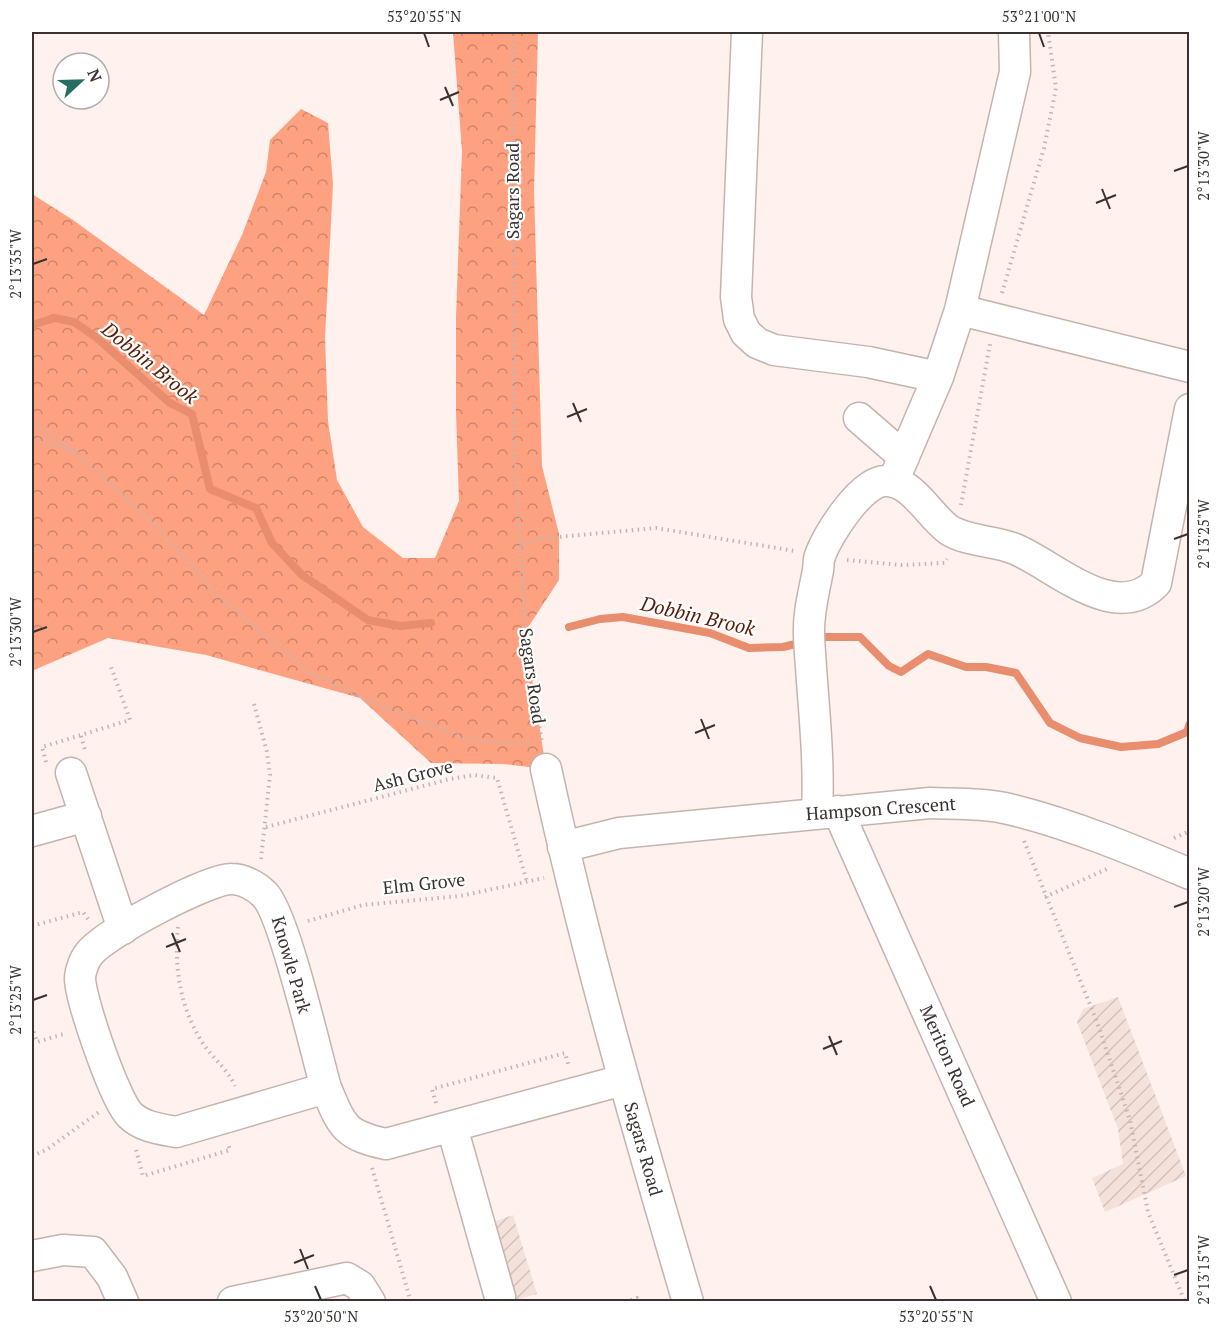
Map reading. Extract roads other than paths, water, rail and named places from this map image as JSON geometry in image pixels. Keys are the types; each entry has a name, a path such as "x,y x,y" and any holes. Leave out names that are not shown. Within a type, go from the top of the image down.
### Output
{"street":[{"path":"747,32 736,297 739,319 746,333 757,343 774,350 868,362 938,377"},
{"path":"828,812 819,780 808,612 819,562 847,508 872,486 898,470 938,377 960,310 1015,72 1014,32"},
{"path":"960,310 1190,367"},
{"path":"860,418 898,470 910,492 952,532 1015,549 1059,576 1097,593 1132,598 1146,593 1156,583 1184,459 1190,409"},
{"name":"Sagars Road","path":"544,758 567,860 623,1080 688,1302"},
{"path":"59,771 86,816 110,897 112,935 88,954 80,977 82,995 120,1102 129,1115 148,1126 176,1132 326,1088"},
{"name":"Hampson Crescent","path":"567,860 620,833 930,803 973,804 1012,810 1093,835 1190,874"},
{"name":"Meriton Road","path":"828,812 1056,1302"},
{"path":"32,831 86,816"},
{"name":"Knowle Park","path":"112,935 219,880 233,878 252,884 274,907 326,1088 345,1127 354,1136 387,1144 623,1080"},
{"path":"448,1128 500,1297"},
{"path":"32,1256 63,1250 93,1252 112,1277 123,1302"},
{"path":"233,1302 347,1278 360,1286 370,1302"}],"waterway":[{"name":"Dobbin Brook","path":"32,325 55,318 74,322 97,338 170,403 192,414 210,489 256,508 272,543 302,575 368,620 400,626 431,623"},
{"name":"Dobbin Brook","path":"569,627 600,619 623,617 710,633 749,648 783,647 804,642"},
{"name":"Dobbin Brook","path":"815,637 860,637 889,666 901,672 928,654 966,667 986,667 1016,673 1050,723 1080,738 1121,747 1158,744 1187,732 1190,723"}]}
